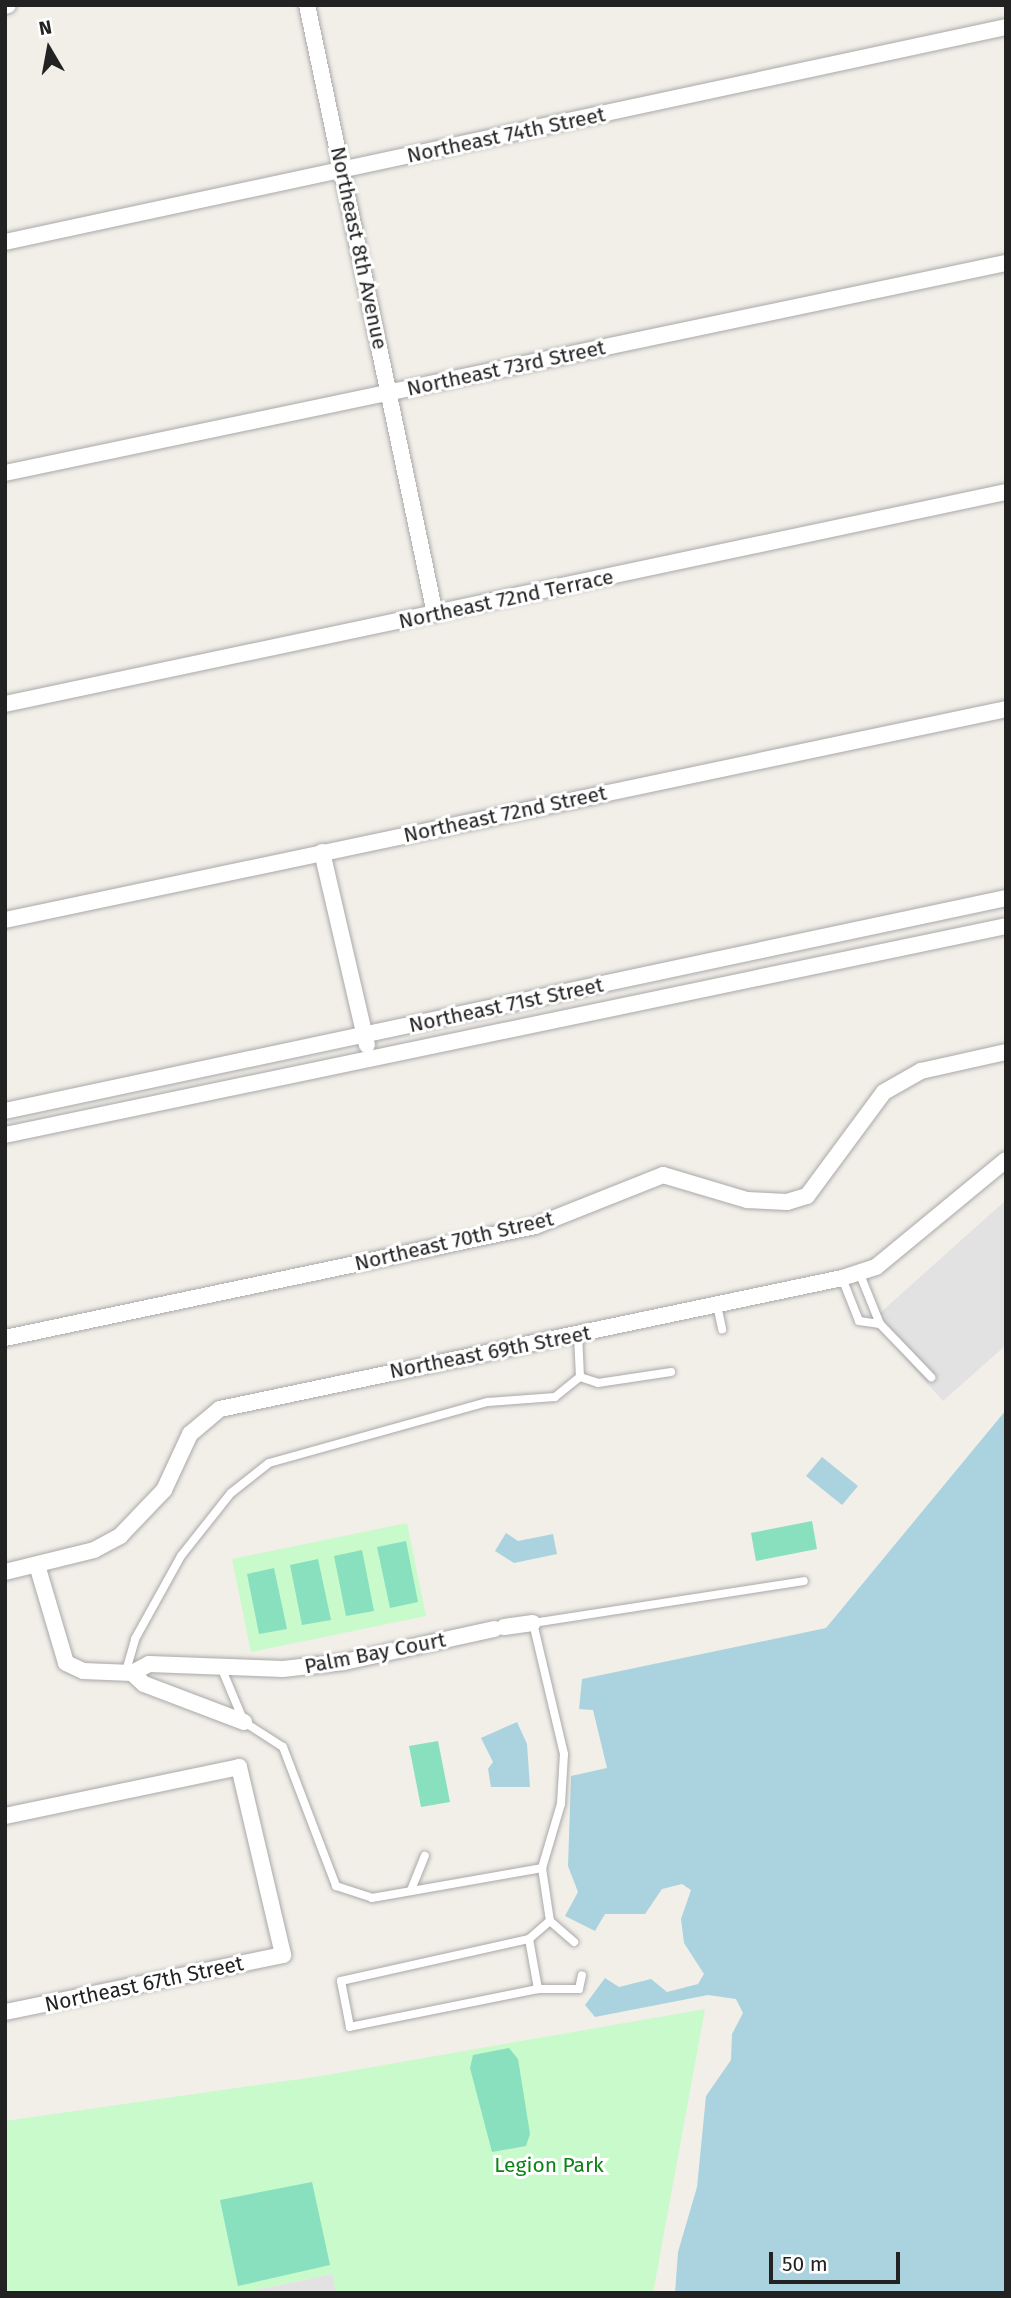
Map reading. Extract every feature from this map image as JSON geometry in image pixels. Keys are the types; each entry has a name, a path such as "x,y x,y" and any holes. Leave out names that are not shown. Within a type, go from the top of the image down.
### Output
{"street":[{"name":"Northeast 8th Avenue","path":"307,5 435,614"},
{"name":"Northeast 74th Street","path":"5,242 1006,27"},
{"name":"Northeast 73rd Street","path":"5,473 1006,263"},
{"name":"Northeast 72nd Terrace","path":"5,704 1006,492"},
{"name":"Northeast 72nd Street","path":"5,920 1006,709"},
{"path":"323,852 369,1058"},
{"name":"Northeast 71st Street","path":"5,1111 1006,898"},
{"name":"Northeast 71st Street","path":"5,1135 1006,926"},
{"name":"Northeast 70th Street","path":"5,1338 535,1226 663,1175 747,1200 787,1202 807,1196 884,1092 921,1071 1006,1052"},
{"name":"Northeast 69th Street","path":"5,1572 94,1550 120,1536 164,1490 190,1434 220,1409 842,1278 859,1272 926,1230 1006,1160"},
{"name":"Palm Bay Court","path":"37,1565 66,1663 83,1671 129,1672 149,1664 221,1667 344,1662 533,1623"},
{"path":"129,1672 144,1684 244,1722"},
{"name":"Northeast 67th Street","path":"5,1816 239,1767 283,1955 5,2012"}],"lane":[{"path":"859,1272 880,1324 930,1377"},
{"path":"842,1278 859,1321 880,1324"},
{"path":"717,1305 722,1329"},
{"path":"578,1334 580,1377"},
{"path":"580,1377 598,1383 671,1372"},
{"path":"129,1672 135,1639 181,1556 231,1493 269,1463 488,1402 555,1397 580,1377"},
{"path":"574,1942 550,1922 542,1868 561,1804 564,1754 533,1623 804,1581"},
{"path":"221,1667 244,1722 283,1747 336,1886 372,1898 542,1868"},
{"path":"411,1890 425,1856"},
{"path":"550,1922 529,1939 341,1981 350,2027 538,1989 579,1989 582,1975"},
{"path":"529,1939 538,1989"}],"green space":[{"path":"812,1521 817,1549 756,1561 751,1533"},
{"path":"407,1523 426,1616 251,1652 232,1559"},
{"path":"406,1541 418,1602 390,1608 377,1547"},
{"path":"362,1550 374,1611 346,1616 334,1556"},
{"path":"318,1559 331,1620 302,1625 290,1565"},
{"path":"274,1568 287,1629 259,1634 247,1574"},
{"path":"438,1741 450,1802 421,1807 409,1746"},
{"name":"Legion Park","path":"705,2009 653,2293 336,2293 331,2274 243,2293 5,2293 5,2121 321,2076"},
{"path":"509,2048 518,2059 530,2134 526,2146 492,2152 470,2068 473,2055"},
{"path":"312,2182 330,2265 238,2286 220,2200"}],"shaded area":[{"path":"1006,1200 1006,1345 943,1401 871,1321"},
{"path":"332,2274 336,2293 243,2293"}],"water":[{"path":"1006,1410 1006,2293 675,2293 678,2252 697,2187 706,2096 731,2060 732,2034 743,2013 736,1999 708,1995 595,2017 585,2005 605,1978 619,1987 651,1979 667,1992 698,1984 704,1974 684,1943 681,1919 691,1890 682,1884 662,1889 645,1914 605,1914 595,1931 565,1916 578,1892 568,1866 571,1776 607,1768 593,1710 579,1709 582,1679 826,1628"},
{"path":"822,1457 858,1486 842,1505 806,1476"},
{"path":"506,1533 518,1541 553,1534 557,1554 514,1563 495,1551"},
{"path":"517,1722 527,1744 530,1787 491,1787 488,1769 493,1762 481,1738"}]}
